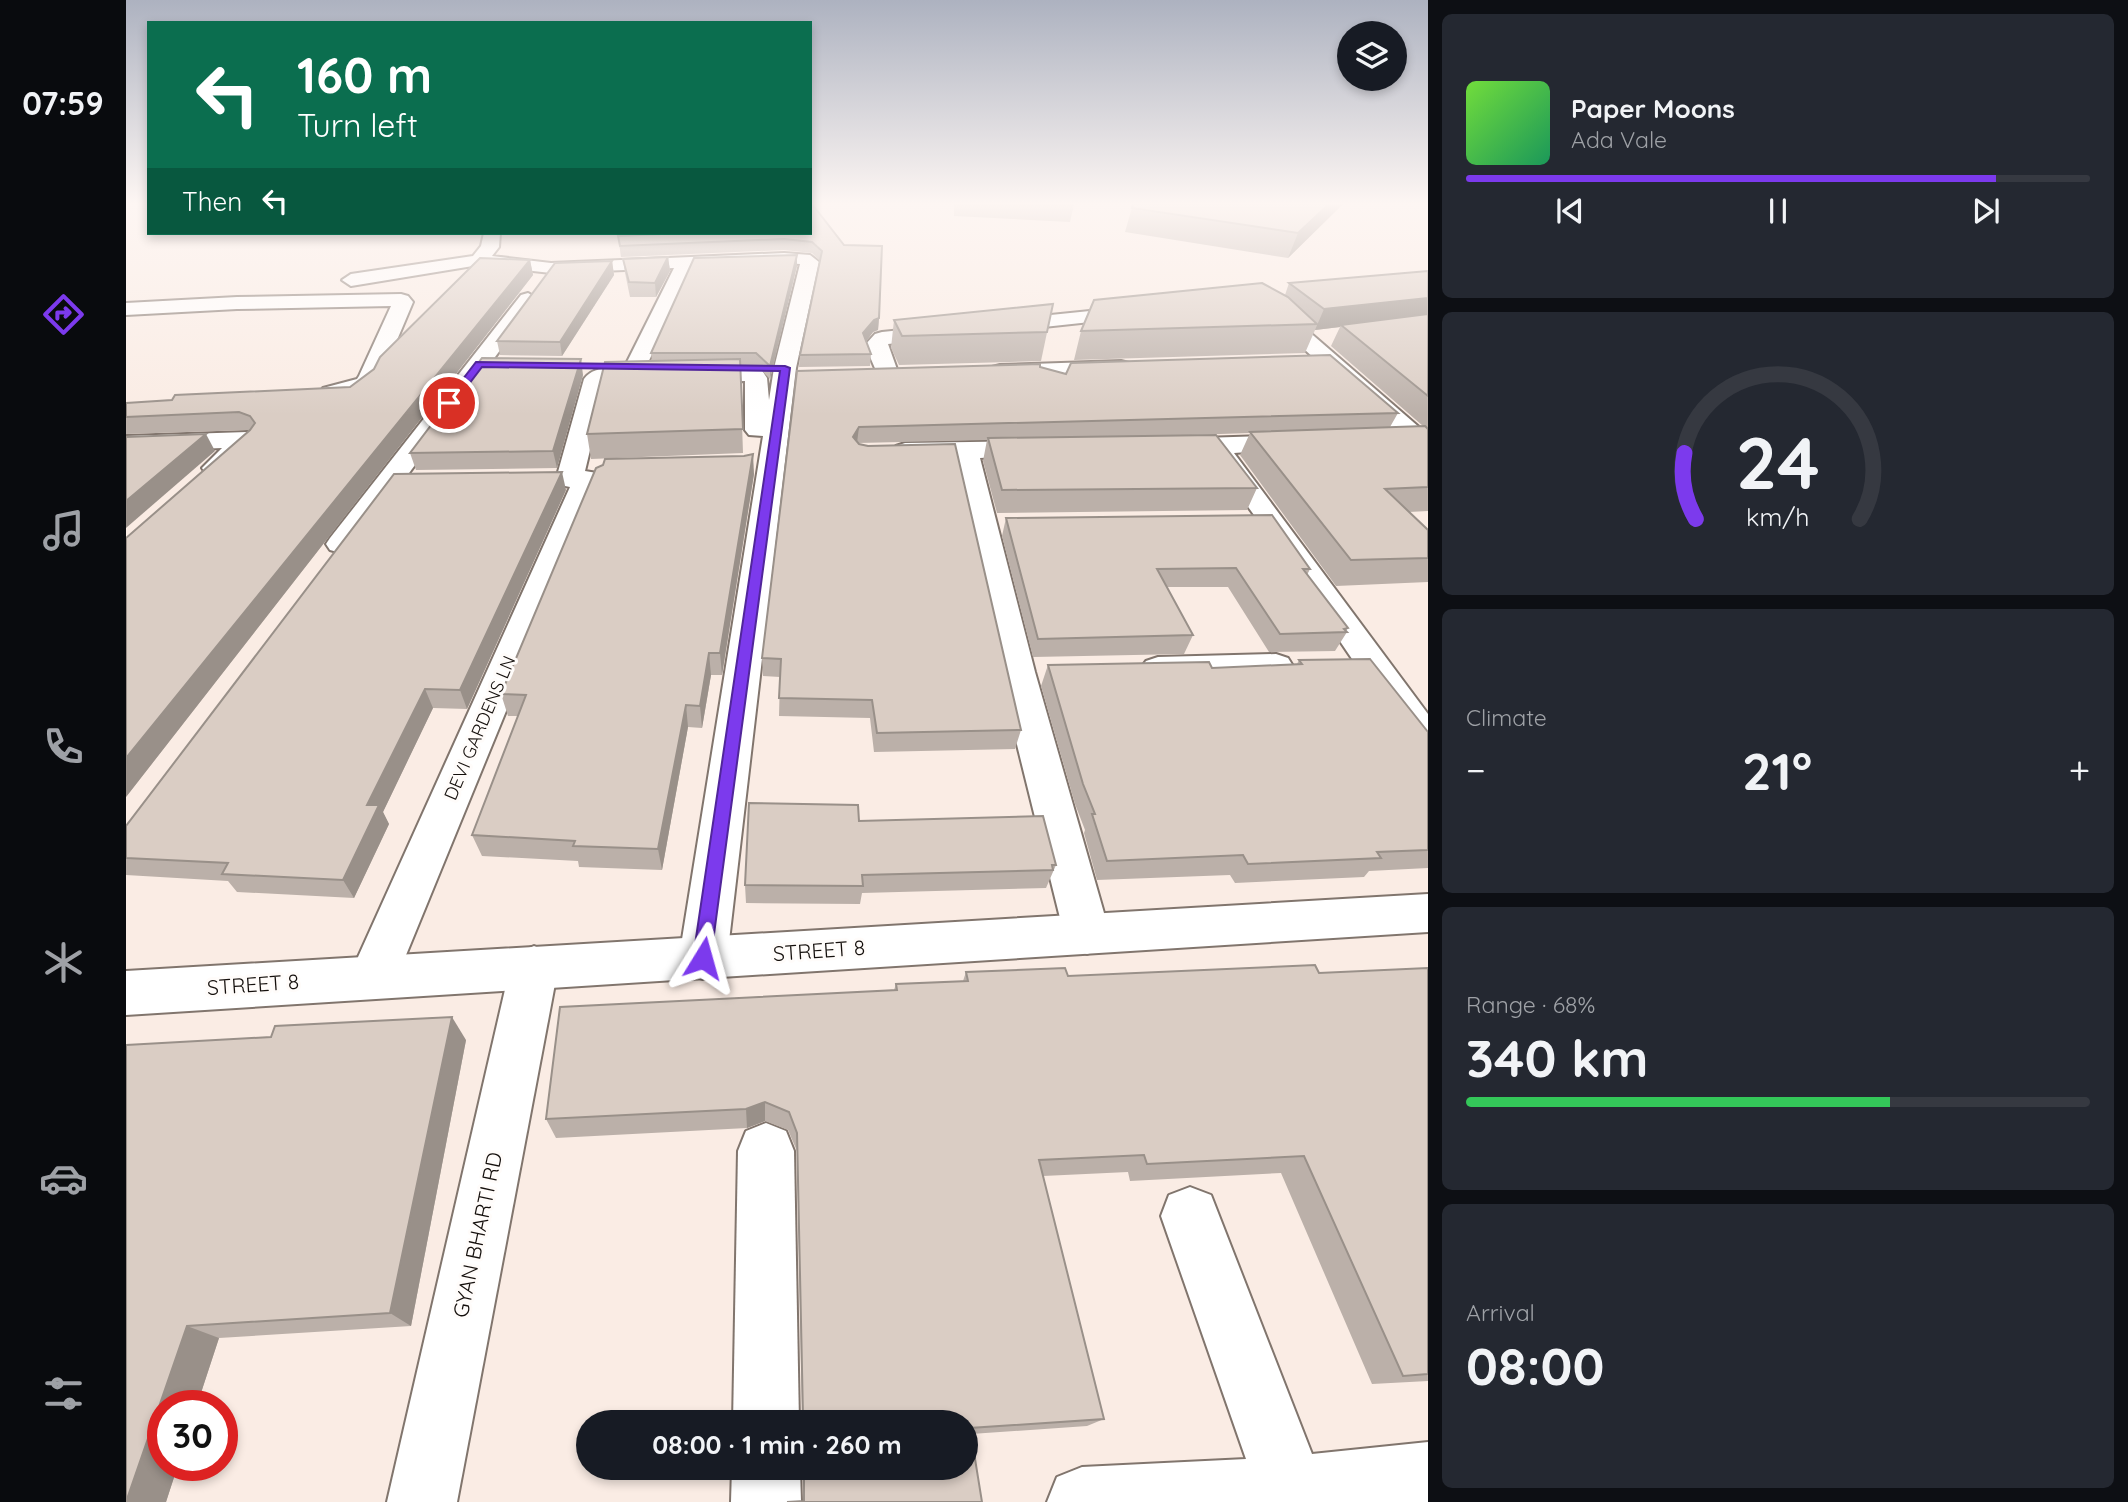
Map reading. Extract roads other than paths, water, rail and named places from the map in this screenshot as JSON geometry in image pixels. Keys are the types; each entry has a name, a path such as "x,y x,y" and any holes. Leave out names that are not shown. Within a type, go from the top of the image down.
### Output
{"street":[{"path":"241,298 386,274"},
{"path":"323,569 388,481 493,364 547,274"},
{"path":"636,366 680,274"},
{"path":"703,958 753,473 793,374 808,274"},
{"path":"128,304 241,298 395,298 403,302 365,384 341,392 314,394"},
{"path":"1253,301 1266,305 1310,340 1423,443"},
{"path":"916,374 880,375 876,345 882,338 1165,310"},
{"path":"1310,340 1336,337"},
{"path":"1302,362 1330,361"},
{"path":"575,365 600,371 752,374 757,378 759,460 753,473"},
{"path":"600,371 636,366 793,374"},
{"path":"985,372 1137,367"},
{"name":"DEVI GARDENS LN","path":"373,977 583,476 594,379 600,371"},
{"path":"126,444 247,440 196,485"},
{"path":"1378,440 1423,443"},
{"path":"1146,447 1324,442"},
{"path":"1216,446 1259,521 1373,664 1428,742"},
{"path":"881,452 1063,449"},
{"path":"965,451 995,525 1031,672 1087,934"},
{"path":"388,481 427,481"},
{"path":"1127,669 1373,664"},
{"name":"STREET 8","path":"126,993 1428,913"},
{"name":"GYAN BHARTI RD","path":"422,1502 534,968"},
{"path":"766,1151 766,1410"},
{"path":"1190,1216 1294,1496"},
{"path":"1082,1502 1294,1496 1428,1476"},
{"path":"766,1480 766,1502"}]}
